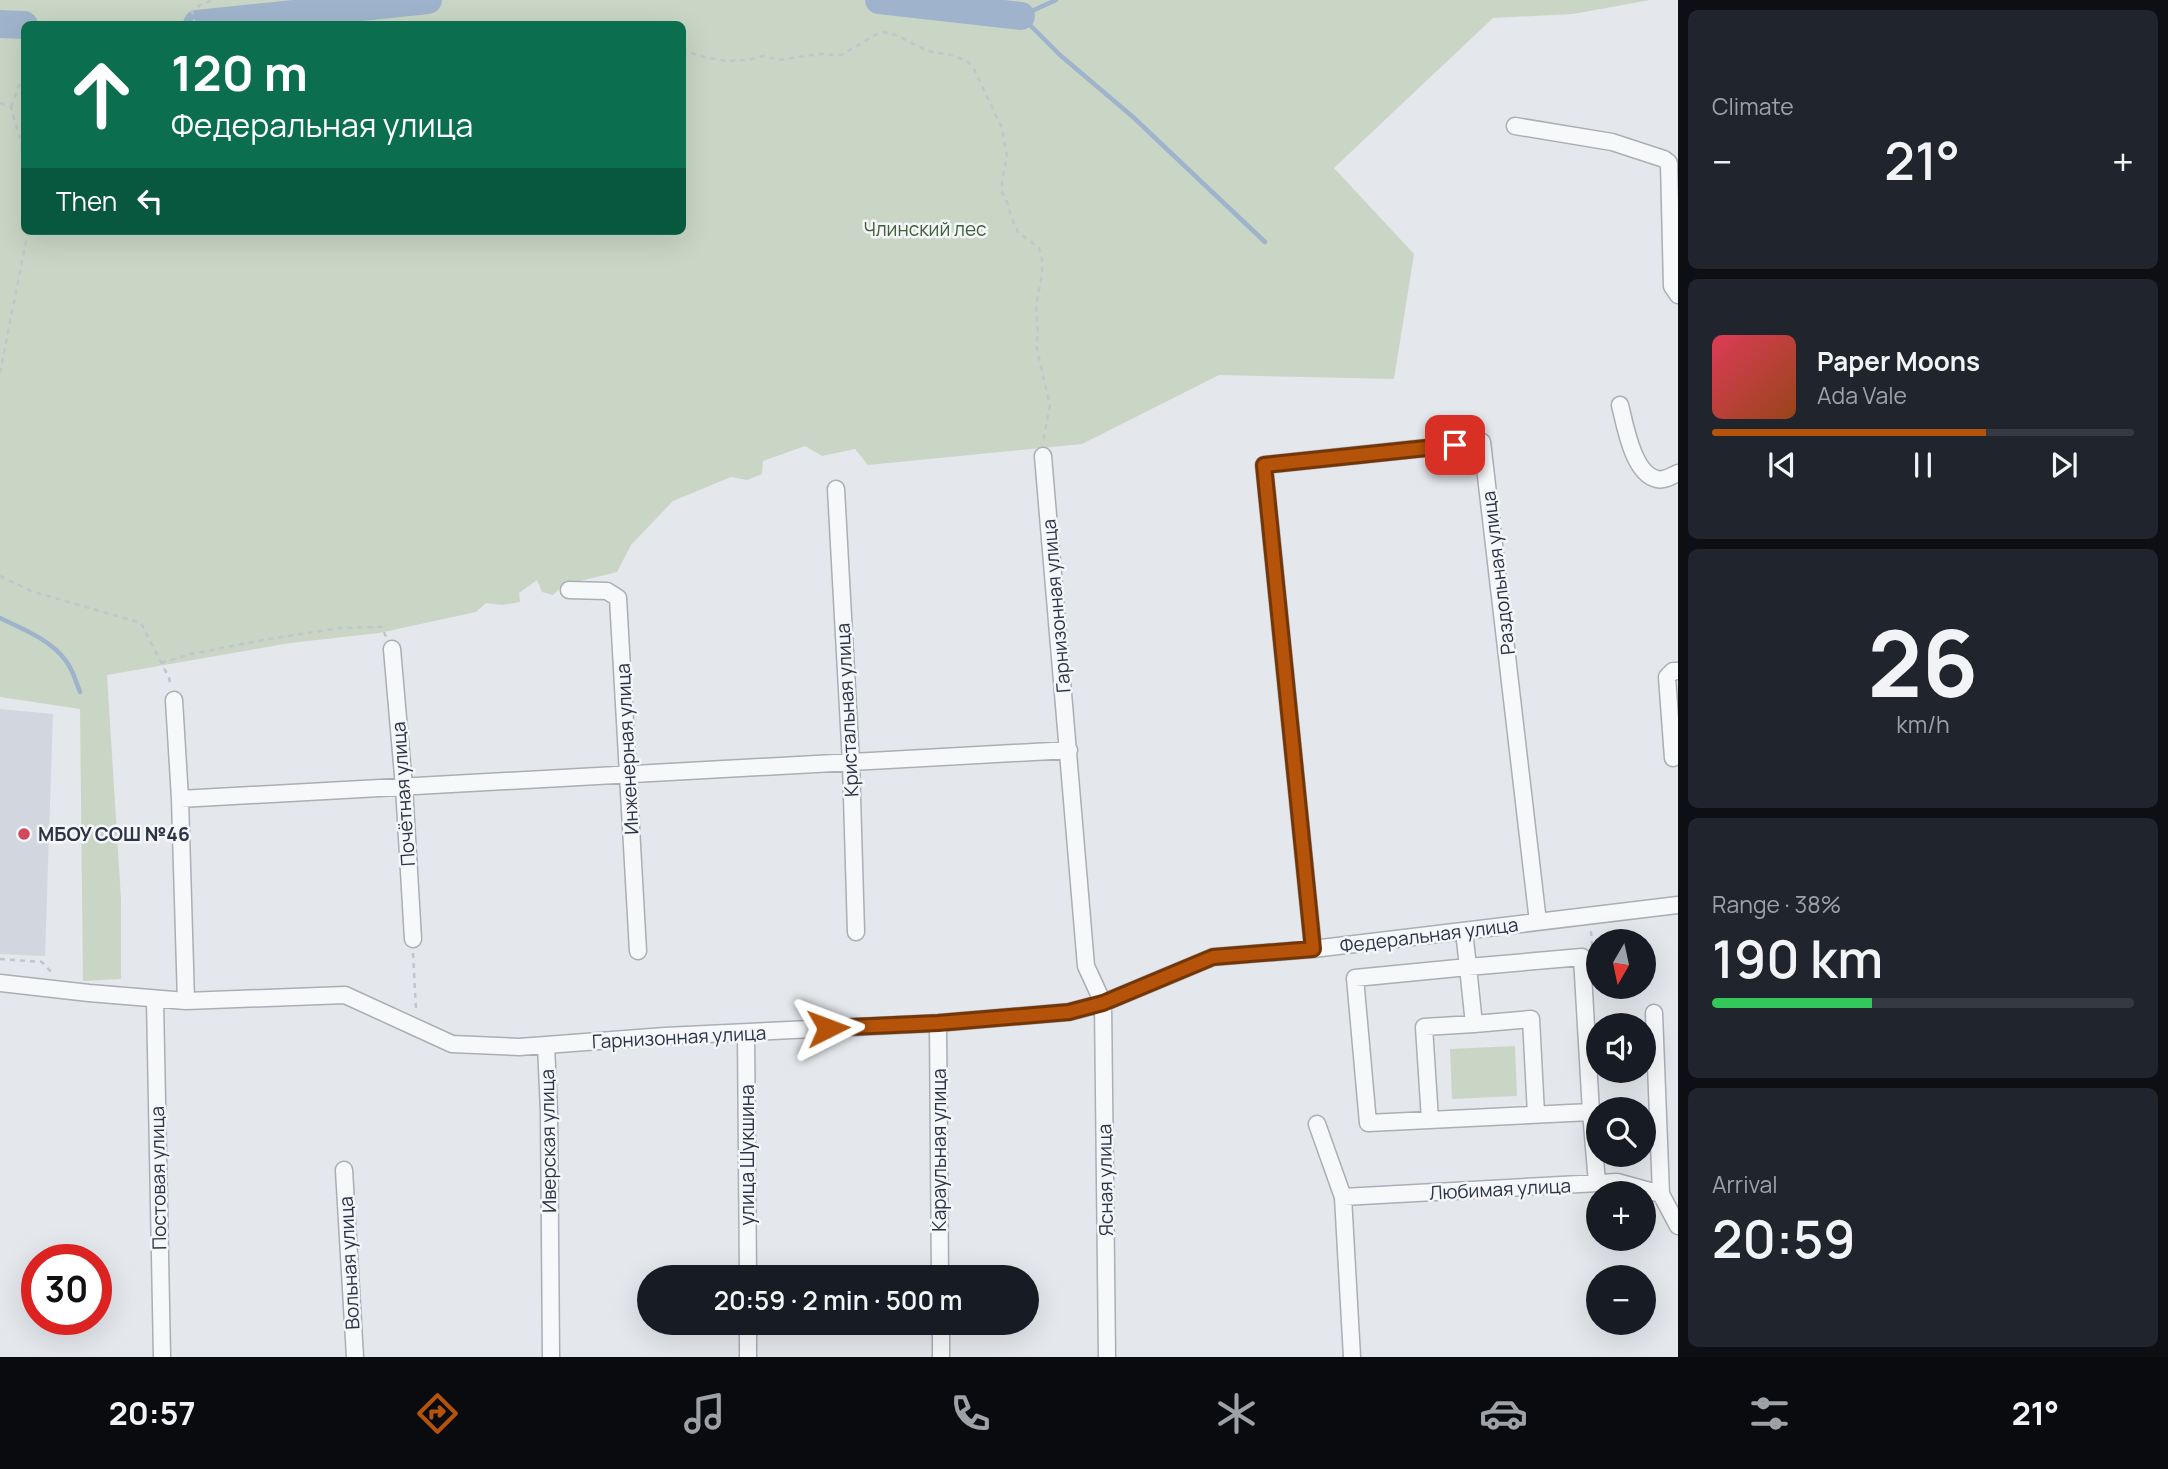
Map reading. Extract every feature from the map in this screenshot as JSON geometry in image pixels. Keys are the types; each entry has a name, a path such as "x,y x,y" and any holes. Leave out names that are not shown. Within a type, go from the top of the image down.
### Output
{"street":[{"path":"1515,126 1612,142 1669,163 1672,286 1678,295"},
{"path":"1620,405 1631,446 1640,467 1657,480 1678,473"},
{"name":"Раздольная улица","path":"1313,949 1264,465 1482,442 1538,922"},
{"name":"Гарнизонная улица","path":"546,1045 938,1023 1069,1012 1103,1003 1086,966 1043,456"},
{"name":"Кристальная улица","path":"836,489 851,763 856,932"},
{"name":"Инженерная улица","path":"569,590 607,591 618,598 638,951"},
{"name":"Почётная улица","path":"392,649 413,939"},
{"path":"1673,758 1667,677 1673,671 1678,671"},
{"path":"174,700 186,1001"},
{"path":"180,799 1069,750"},
{"name":"Федеральная улица","path":"1103,1003 1213,957 1313,949 1678,905"},
{"path":"1464,931 1474,1024"},
{"path":"1586,1112 1368,1123 1355,978 1581,957 1590,1097"},
{"name":"Иверская улица","path":"0,983 155,1000 345,995 452,1044 546,1045 551,1357"},
{"name":"Постовая улица","path":"155,1000 162,1357"},
{"name":"Ясная улица","path":"1103,1003 1107,1357"},
{"path":"1430,1119 1424,1027 1531,1019 1536,1114"},
{"name":"Караульная улица","path":"938,1023 940,1265"},
{"name":"улица Шукшина","path":"746,1033 748,1265"},
{"path":"1656,1065 1661,1194 1678,1226"},
{"path":"1317,1124 1343,1197 1352,1357"},
{"name":"Вольная улица","path":"344,1170 355,1357"},
{"name":"Любимая улица","path":"1343,1197 1586,1184"},
{"name":"Любимая улица","path":"1656,1193 1661,1194"},
{"path":"748,1335 748,1357"},
{"path":"941,1335 941,1357"}],"path":[{"path":"194,21 192,12 203,3 215,0"},
{"path":"686,51 726,61 748,61 763,56 779,60 819,54 841,55 884,32 900,36 932,52 967,61 973,67 1002,128 1007,157 1002,192 1018,232 1039,248 1042,260 1036,306 1036,345 1050,405 1043,440 1043,456"},
{"path":"21,81 11,107 21,142"},
{"path":"0,103 11,107"},
{"path":"0,373 27,235"},
{"path":"0,576 31,591 141,623 169,678 174,700"},
{"path":"161,663 233,646 364,626 382,627 392,649"},
{"path":"413,939 416,1008"},
{"path":"0,959 42,961 60,981"}],"shaded area":[{"name":"МБОУ СОШ №46","path":"0,709 53,714 45,956 0,954"}],"green space":[{"name":"Члинский лес","path":"0,0 1650,0 1573,14 1493,18 1334,168 1414,254 1394,379 1219,375 1082,444 868,465 855,449 822,456 805,446 763,461 762,474 747,480 731,477 673,501 631,545 617,572 563,585 553,595 542,592 537,580 519,593 520,602 502,605 486,603 476,612 379,633 290,643 107,675 121,899 121,979 83,981 80,709 0,697"},
{"path":"1515,1046 1517,1096 1452,1099 1450,1049"}],"waterway":[{"path":"226,21 428,0"},
{"path":"879,0 1021,16"},
{"path":"1056,0 1021,16 1060,55 1133,117 1265,242"},
{"path":"0,24 21,25"},
{"path":"0,618 53,647 71,668 80,692"}],"place":[{"name":"МБОУ СОШ №46","path":"24,834"}],"route":[{"path":"828,1028 938,1023 1069,1012 1103,1003 1213,957 1313,949 1264,465 1455,445"}]}
